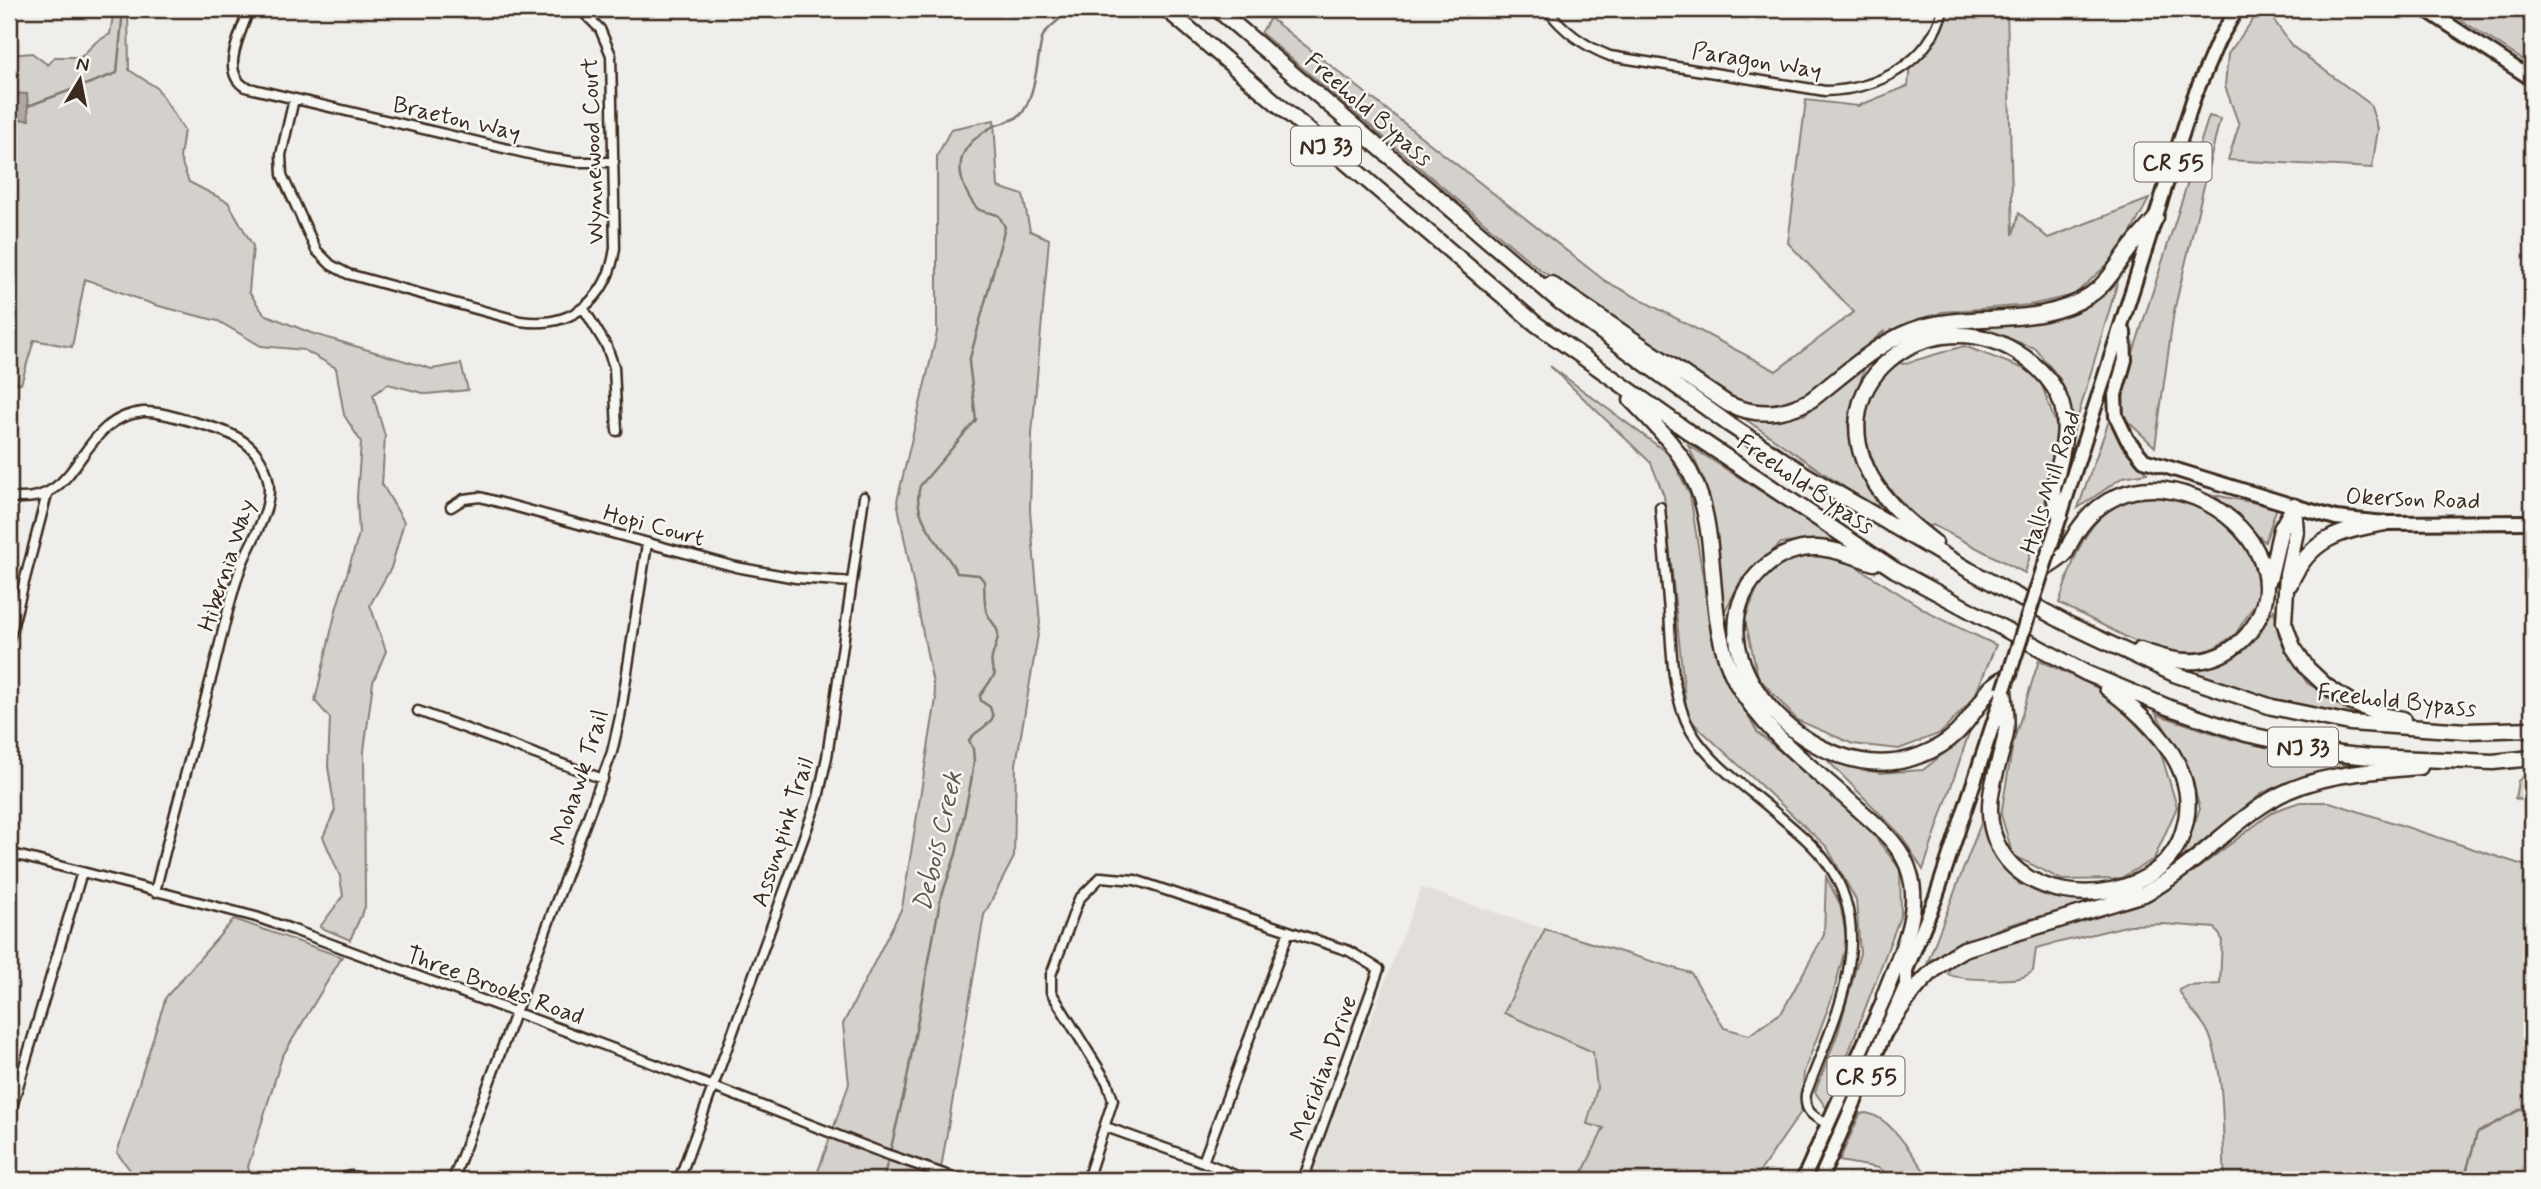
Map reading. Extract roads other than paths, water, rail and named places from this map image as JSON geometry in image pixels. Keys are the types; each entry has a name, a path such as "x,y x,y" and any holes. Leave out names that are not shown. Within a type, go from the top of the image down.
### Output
{"highway":[{"name":"Freehold Bypass","path":"1166,9 1536,324 1783,497 1895,570 2086,673 2208,722 2246,734 2301,747 2371,757 2493,762 2532,758"},
{"name":"Freehold Bypass","path":"1217,9 1559,301 1719,418 1806,475 1969,570 2066,623 2174,674 2272,707 2350,723 2466,731 2532,729"},
{"path":"1480,236 1718,397 1739,408 1762,413 1788,410 1811,400 1884,345 1912,330 1941,323 2043,313 2077,302 2099,288 2114,273 2128,251 2156,218"},
{"path":"1969,570 1894,507 1871,476 1860,451 1857,418 1863,394 1883,365 1903,350 1944,337 1975,337 2005,346 2032,363 2043,374 2058,395 2065,421 2061,459 2053,491 2060,516"},
{"path":"1603,371 1680,454 1694,479 1705,515 1719,630 1725,655 1749,704 1771,730 1890,838 1908,865 1913,884 1913,906 1884,996"},
{"path":"2043,570 2064,555 2085,521 2104,504 2136,490 2162,489 2204,501 2218,509 2249,537 2264,570 2265,591 2262,606"},
{"path":"2294,506 2297,532 2285,598 2284,622 2293,647 2308,669 2326,686 2353,703 2386,716 2466,731"},
{"path":"2066,623 2166,658 2197,661 2220,655 2241,642 2251,630 2262,606 2281,529 2294,506"},
{"path":"2285,598 2295,572 2315,546 2339,533 2385,523"},
{"path":"1895,570 1837,551 1811,548 1786,554 1772,561 1758,574 1742,600 1738,632 1746,669 1765,702 1785,724 1818,748 1852,760 1884,763 1913,758 1940,746 1968,723 2010,674"},
{"path":"1999,688 2007,732 1995,771 1991,806 1993,832 2002,854 2020,872 2046,886 2076,892 2109,890 2147,877 2170,856 2183,834 2187,797 2181,774 2163,741 2134,707 2086,673"},
{"path":"1886,1030 1916,987 1947,957 1987,941 2144,894 2177,874 2267,802 2292,789 2338,777 2407,768 2493,762"}],"main road":[{"name":"Halls Mill Road","path":"2010,674 2194,97 2220,39 2237,9"},
{"path":"2425,9 2532,79"},
{"name":"Okerson Road","path":"2124,322 2125,360 2115,395 2116,416 2126,439 2144,460 2336,518 2385,523 2532,522"},
{"path":"1906,970 1941,884 1999,688"},
{"name":"CR 55","path":"1803,1180 1884,996 1893,980 1906,970"},
{"name":"CR 55","path":"1820,1180 1906,985 1906,970"}],"street":[{"name":"Braeton Way","path":"249,9 232,62 233,75 245,88 546,158 576,162 614,162"},
{"name":"Wynnewood Court","path":"580,9 600,29 611,55 614,162 613,261 604,284 584,309"},
{"name":"Paragon Way","path":"1547,9 1574,38 1611,56 1825,91 1871,85 1903,67 1924,46 1935,30 1943,9"},
{"path":"294,99 281,155 282,174 312,244 331,265 348,274 520,321 551,321 584,309 607,348 614,367 617,431"},
{"name":"Hibernia Way","path":"47,494 63,482 91,442 107,425 144,412 163,414 235,434 252,447 263,463 267,475 269,491 265,512 240,569 155,892"},
{"path":"9,497 25,499 47,494 9,640"},
{"name":"Hopi Court","path":"451,507 464,499 480,497 647,544 767,574 851,582"},
{"name":"Assunpink Trail","path":"679,1180 818,798 827,757 864,497"},
{"path":"1660,506 1674,676 1685,719 1696,739 1716,762 1819,852 1835,875 1847,902 1852,937 1849,973 1805,1102 1808,1112 1827,1125"},
{"name":"Mohawk Trail","path":"453,1180 603,779 620,718 647,544"},
{"path":"418,712 603,779"},
{"name":"Three Brooks Road","path":"9,853 268,921 961,1180"},
{"path":"9,1117 82,872"},
{"path":"1087,1180 1113,1100 1107,1082 1051,992 1051,975 1079,899 1101,877 1135,880 1289,931 1203,1162"},
{"name":"Meridian Drive","path":"1289,931 1349,951 1380,969 1303,1180"},
{"path":"1106,1127 1247,1180"},
{"path":"336,1180 350,1176 379,1180"}],"waterway":[{"path":"28,106 117,73 123,9"},
{"name":"Debois Creek","path":"890,1152 905,1089 940,901 956,854 971,782 974,761 969,740 993,717 990,707 981,701 980,696 995,674 992,659 998,635 986,611 984,581 979,575 957,573 924,521 918,498 920,486 976,420 969,362 1005,227 999,216 980,210 973,203 962,181 961,163 967,147 981,134 1017,118 1023,112 1033,85 1042,38 1069,9"},
{"path":"2464,1180 2477,1133 2532,1103"},
{"name":"Debois Creek","path":"883,1180 888,1160"}]}
